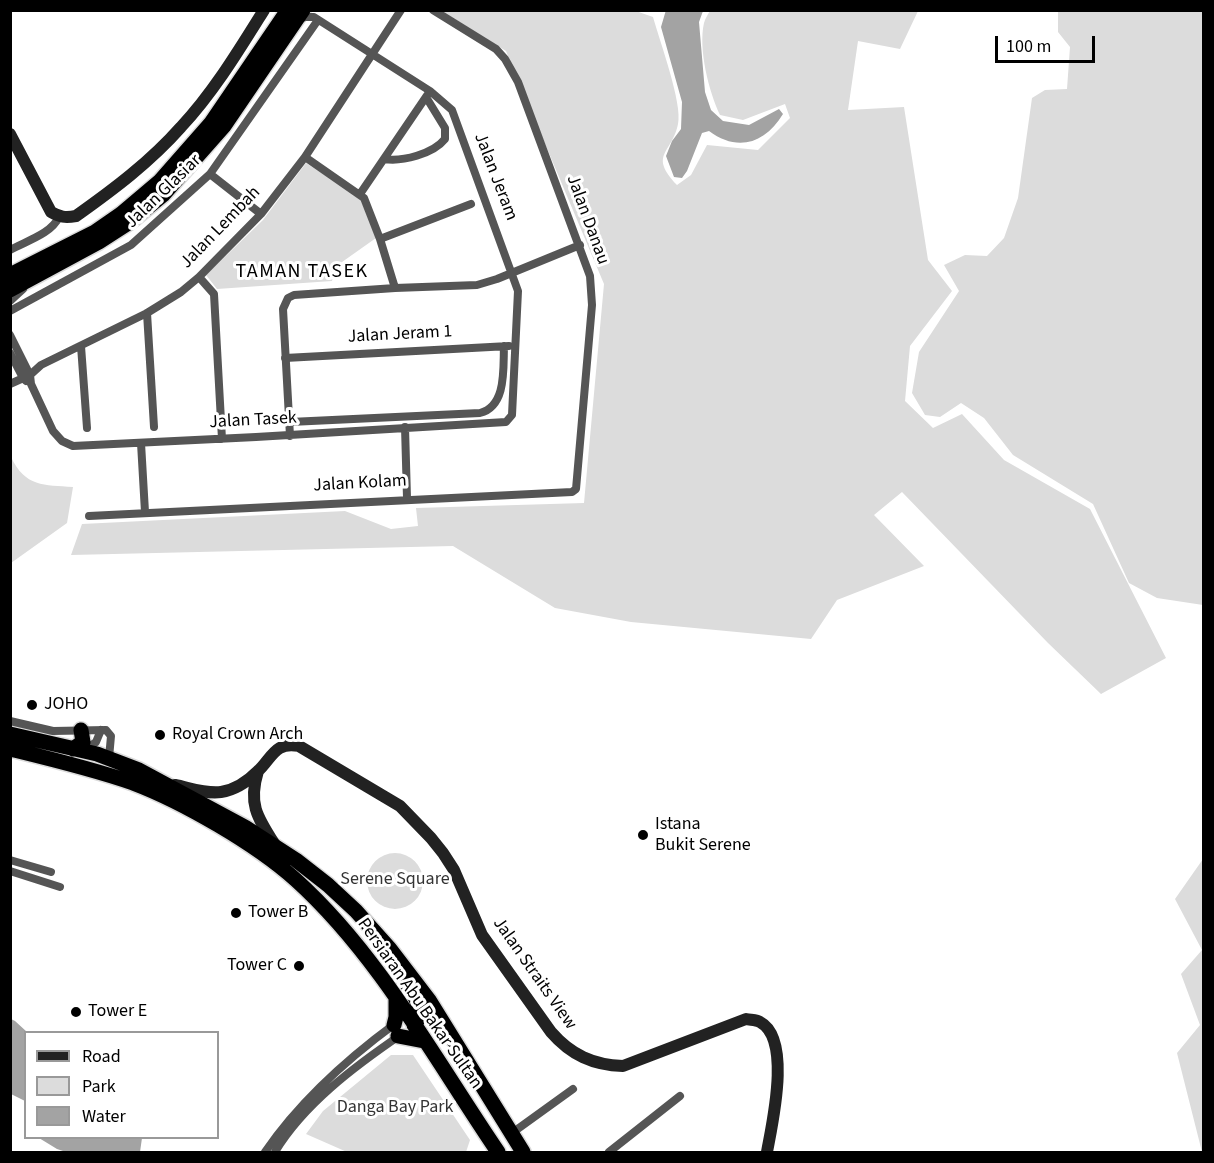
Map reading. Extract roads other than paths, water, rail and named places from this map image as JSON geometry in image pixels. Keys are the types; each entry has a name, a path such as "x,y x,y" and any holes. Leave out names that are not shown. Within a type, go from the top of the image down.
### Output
{"highway":[{"path":"10,275 95,232 121,214 160,181 305,15"},
{"path":"10,290 34,279 123,227 163,195 224,126 305,15"},
{"path":"78,750 83,742 81,730"},
{"name":"Persiaran Abu Bakar Sultan","path":"10,734 109,758 139,770 221,812 296,860 328,885 372,929 429,1000 523,1152"},
{"name":"Persiaran Abu Bakar Sultan","path":"10,749 63,762 134,784 193,812 281,867 337,921 396,999 414,1017 424,1041 498,1152"},
{"path":"372,929 402,975 414,1017 429,1013 475,1075"},
{"path":"396,999 396,1030 424,1041"}],"street":[{"path":"10,134 51,212 59,217 76,216 121,184 183,126 264,10"},
{"path":"371,54 401,10"},
{"name":"Jalan Danau","path":"433,10 496,49 505,59 518,82 590,276 592,305 576,489"},
{"name":"Jalan Jeram","path":"305,15 371,54 452,110 518,291 517,346 510,420"},
{"name":"Jalan Glasiar","path":"10,311 132,245 210,174 305,15"},
{"name":"Jalan Lembah","path":"10,384 41,365 147,313 182,292 200,277 261,214 305,158 371,54"},
{"path":"360,194 428,94 445,128 445,139 434,148 408,159 394,161 384,159"},
{"path":"305,158 360,194 367,203 396,288"},
{"path":"210,174 261,214"},
{"path":"380,238 471,204"},
{"path":"10,250 50,229 59,217"},
{"path":"290,436 284,303 294,295 477,285 513,273 580,245"},
{"path":"200,277 214,294 222,439"},
{"path":"10,301 34,279"},
{"path":"147,313 154,427"},
{"name":"Jalan Tasek","path":"10,335 23,375"},
{"path":"81,346 87,428"},
{"name":"Jalan Tasek","path":"290,422 486,412 495,403 503,382 504,346"},
{"name":"Jalan Jeram 1","path":"285,357 517,346"},
{"name":"Jalan Tasek","path":"10,353 53,431 62,441 73,446 290,436 510,420"},
{"path":"405,427 407,498"},
{"path":"141,443 145,512"},
{"name":"Jalan Kolam","path":"89,516 407,498 572,492 576,489"},
{"path":"10,721 53,731 106,730 111,736 109,758"},
{"path":"78,750 96,742 101,730"},
{"name":"Jalan Straits View","path":"165,783 222,792 239,785 258,771 281,747 290,744 298,746 400,806 443,853 458,879 482,935 551,1032 562,1045 581,1057 606,1066 623,1066 746,1019 760,1022 774,1041 779,1067 767,1152"},
{"path":"258,771 254,789 254,806 276,847"},
{"path":"10,860 51,872"},
{"path":"10,871 60,886"},
{"path":"265,1152 300,1108 327,1079 414,1017"},
{"path":"275,1152 294,1126 333,1087 396,1030 414,1017"},
{"path":"512,1133 573,1089"},
{"path":"609,1152 680,1096"}],"water":[{"path":"666,10 703,11 699,22 705,92 711,110 723,121 749,125 779,109 783,114 768,132 750,142 730,141 719,138 709,131 702,133 682,178 674,177 666,156 672,141 681,129 682,102 661,27"},
{"path":"11,1019 26,1031 24,1031 24,1100 11,1094"},
{"path":"41,1139 142,1139 140,1152 66,1152"}],"place":[{"name":"JOHO","path":"32,705"},
{"name":"Royal Crown Arch","path":"160,735"},
{"name":"Istana Bukit Serene","path":"643,835"},
{"name":"Tower B","path":"236,913"},
{"name":"Tower C","path":"299,966"},
{"name":"Tower E","path":"76,1012"}],"district":[{"name":"TAMAN TASEK","path":"302,273"}],"park label":[{"name":"Serene Square","path":"395,880"},
{"name":"Danga Bay Park","path":"395,1108"}]}
